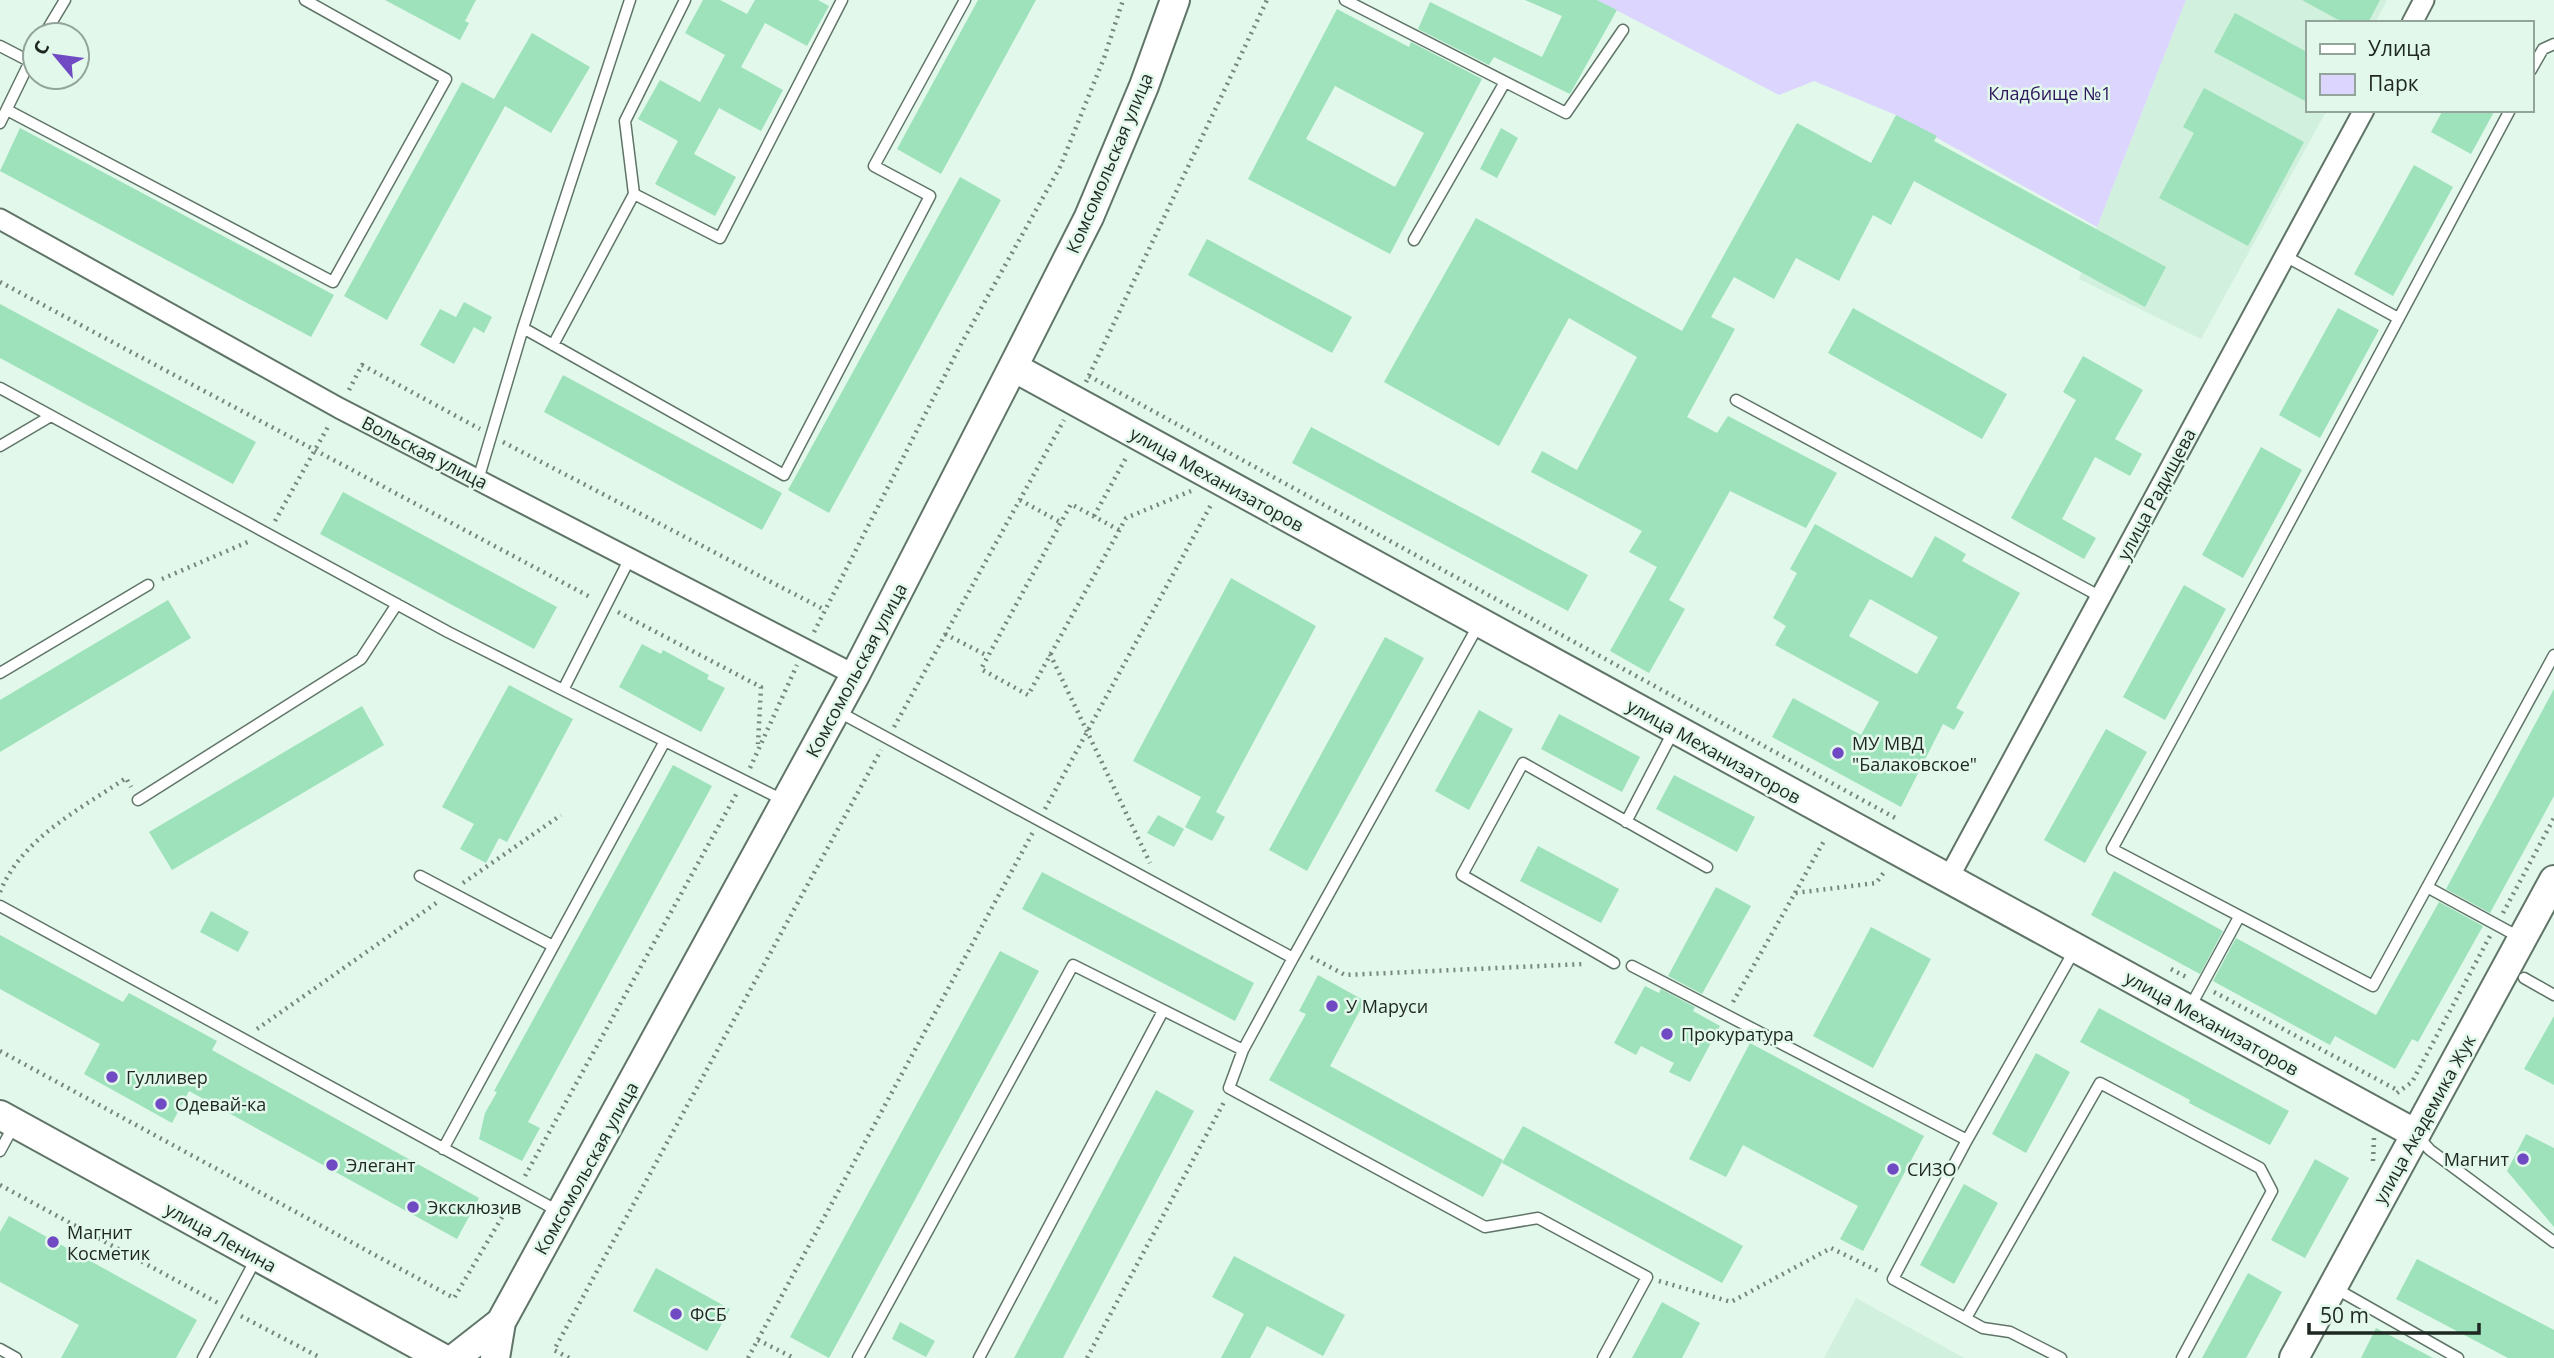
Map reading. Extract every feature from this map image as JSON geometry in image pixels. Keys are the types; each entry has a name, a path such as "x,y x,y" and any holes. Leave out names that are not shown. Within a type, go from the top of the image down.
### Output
{"street":[{"name":"Комсомольская улица","path":"495,1358 502,1322 855,675 1013,367 1088,217 1143,86 1175,0"},
{"path":"2413,21 2424,0"},
{"name":"улица Радищева","path":"1948,879 2363,112"},
{"name":"Вольская улица","path":"0,219 339,408 855,675"},
{"name":"улица Механизаторов","path":"1013,367 2416,1134"},
{"name":"улица Академика Жук","path":"2294,1358 2554,880"},
{"name":"улица Ленина","path":"8,1119 442,1358"},
{"name":"Комсомольская улица","path":"455,1358 502,1322"}],"lane":[{"path":"52,21 65,0"},
{"path":"7,110 333,282 446,79 305,0"},
{"path":"478,480 523,328 630,0"},
{"path":"553,345 634,194 625,121 685,0"},
{"path":"634,194 720,238 842,0"},
{"path":"523,328 784,475 930,196 874,166 965,0"},
{"path":"1345,0 1566,113 1623,30"},
{"path":"2533,66 2543,49 2554,44"},
{"path":"0,46 21,57"},
{"path":"0,123 21,79"},
{"path":"1413,240 1504,82"},
{"path":"2509,112 2112,849 2373,986 2554,655"},
{"path":"2285,256 2398,318"},
{"path":"0,388 397,604 785,802"},
{"path":"1736,400 2101,597"},
{"path":"0,446 51,416"},
{"path":"563,690 631,558"},
{"path":"0,673 148,585"},
{"path":"138,800 361,659 397,604"},
{"path":"1480,622 1243,1050 1229,1088 1485,1227 1538,1218 1647,1277 1603,1358"},
{"path":"836,710 1161,886 1295,954"},
{"path":"1626,822 1675,729"},
{"path":"443,1149 665,741"},
{"path":"1614,963 1462,875 1523,764 1707,867"},
{"path":"419,876 553,946"},
{"path":"2427,887 2522,939"},
{"path":"0,906 561,1212"},
{"path":"2189,1010 2239,917"},
{"path":"2061,1358 2011,1332 1983,1328 1893,1279 1967,1140 2075,948"},
{"path":"858,1358 1073,965 1243,1050"},
{"path":"1632,966 1967,1140"},
{"path":"2524,978 2554,995"},
{"path":"979,1358 1163,1011"},
{"path":"1966,1318 2100,1083 2260,1168 2273,1191 2182,1358"},
{"path":"0,1151 8,1119"},
{"path":"2416,1134 2430,1150 2554,1242"},
{"path":"203,1358 257,1257"},
{"path":"2333,1287 2458,1358"},
{"path":"2,1353 16,1358"}],"path":[{"path":"569,1358 554,1350 1089,376 1267,0"},
{"path":"0,282 761,687 758,749"},
{"path":"148,585 268,534 362,365 491,436 825,610"},
{"path":"1089,376 1902,821"},
{"path":"1094,516 1129,453"},
{"path":"748,1358 1223,482"},
{"path":"1119,530 1071,504 981,669 1028,695 1051,654 1119,530 1126,517 1196,489"},
{"path":"1020,500 1060,522"},
{"path":"945,634 988,656"},
{"path":"1051,654 1161,886"},
{"path":"0,893 5,881 35,840 126,778 138,800"},
{"path":"242,1040 561,815"},
{"path":"2367,1172 2373,1160 2373,1139 2399,1091 2412,1082 2554,818"},
{"path":"1731,1005 1826,836"},
{"path":"1795,893 1876,883 1886,869"},
{"path":"1295,954 1345,975 1614,963"},
{"path":"2165,966 2399,1091"},
{"path":"0,1051 454,1298"},
{"path":"1087,1358 1229,1088"},
{"path":"0,1185 321,1358"},
{"path":"1647,1277 1731,1302 1831,1248 1893,1279"},
{"path":"758,1340 794,1358"}],"shaded area":[{"path":"2186,0 2387,0 2376,21 2306,21 2306,112 2326,112 2201,339 2079,279"},
{"path":"1856,1298 1964,1358 1824,1358"}],"green space":[{"name":"Кладбище №1","path":"1597,0 2186,0 2097,227 1896,115 1814,81 1779,95"}],"building":[{"path":"385,0 476,0 465,21 469,23 460,40"},
{"path":"703,0 720,0 747,14 755,0 818,0 829,6 807,46 765,23 741,67 783,90 761,131 719,108 694,154 736,177 715,216 655,184 678,141 638,119 660,80 700,102 725,55 685,33"},
{"path":"978,0 1036,0 941,174 897,149"},
{"path":"1525,0 1597,0 1617,10 1570,94 1494,57 1489,65 1418,29 1430,2 1542,57 1562,16"},
{"path":"2302,0 2380,0 2369,21 2340,21"},
{"path":"1337,9 1409,47 1411,42 1482,79 1390,254 1248,179","holes":["1335,86 1424,133 1395,187 1306,139"]},
{"path":"2235,13 2306,51 2306,101 2214,52"},
{"path":"532,33 590,67 551,133 505,106 387,320 344,296 462,82 494,99"},
{"path":"2204,88 2304,142 2248,246 2159,198 2194,133 2183,127"},
{"path":"2442,112 2494,112 2471,154 2431,132"},
{"path":"1896,115 1937,136 1934,141 2166,267 2145,307 1914,181 1891,225 1873,215 1839,281 1796,258 1774,299 1734,277 1711,317 1735,329 1687,417 1717,433 1728,416 1837,473 1806,528 1730,491 1669,600 1685,609 1649,673 1610,651 1657,567 1629,552 1642,531 1531,472 1542,451 1577,470 1637,357 1569,318 1499,446 1384,382 1476,218 1682,331 1797,123 1871,163"},
{"path":"20,128 334,295 311,337 0,171"},
{"path":"1501,128 1518,138 1497,178 1480,169"},
{"path":"2414,165 2453,187 2393,296 2354,274"},
{"path":"960,177 1001,200 829,513 788,490"},
{"path":"1207,239 1352,317 1332,353 1188,275"},
{"path":"464,302 492,317 484,333 474,327 454,364 420,345 440,309 456,317"},
{"path":"0,304 256,442 233,484 0,358"},
{"path":"1853,308 2007,394 1982,439 1828,353"},
{"path":"2338,308 2379,330 2320,438 2279,415"},
{"path":"2083,356 2143,390 2115,439 2142,454 2130,476 2095,457 2062,519 2096,538 2084,559 2011,518 2076,400 2063,392"},
{"path":"563,375 782,493 762,530 544,412"},
{"path":"1311,427 1588,575 1568,611 1292,463"},
{"path":"2261,447 2302,470 2243,578 2202,555"},
{"path":"343,492 557,607 534,649 320,534"},
{"path":"1815,524 1912,578 1935,536 1966,554 1962,561 2020,593 1956,708 1964,712 1954,730 1943,724 1901,807 1772,737 1793,698 1861,735 1879,702 1775,645 1786,626 1773,618 1797,573 1790,569","holes":["1870,599 1938,637 1917,674 1849,636"]},
{"path":"1231,578 1316,626 1216,812 1225,817 1212,841 1185,827 1201,797 1133,761"},
{"path":"2184,585 2226,609 2165,720 2123,697"},
{"path":"168,600 191,638 0,752 0,700"},
{"path":"1385,637 1424,658 1307,871 1269,850"},
{"path":"642,644 661,654 663,650 709,675 707,679 725,688 701,732 619,687"},
{"path":"509,685 573,719 507,842 499,838 486,863 460,849 474,824 442,807"},
{"path":"2554,689 2554,796 2490,913 2446,889"},
{"path":"362,706 384,745 172,870 149,832"},
{"path":"1479,710 1513,729 1469,810 1435,791"},
{"path":"1559,714 1640,757 1622,792 1541,749"},
{"path":"2106,729 2147,752 2085,863 2044,840"},
{"path":"673,765 712,786 528,1122 540,1128 522,1161 479,1139 485,1113 497,1092 494,1091"},
{"path":"1674,775 1755,817 1737,852 1656,809"},
{"path":"1158,815 1184,829 1174,847 1147,833"},
{"path":"1538,846 1619,889 1601,923 1520,881"},
{"path":"2114,871 2223,931 2200,974 2091,915"},
{"path":"1042,872 1254,983 1235,1021 1022,909"},
{"path":"1716,887 1751,906 1702,994 1668,976"},
{"path":"2439,902 2483,926 2418,1042 2412,1039 2395,1069 2335,1036 2330,1045 2213,981 2236,938 2376,1015"},
{"path":"211,911 249,932 238,952 200,932"},
{"path":"1871,927 1931,959 1873,1068 1813,1036"},
{"path":"0,935 123,1002 129,993 217,1041 212,1050 479,1198 457,1239 189,1091 172,1123 84,1074 100,1044 0,989"},
{"path":"1000,951 1039,971 829,1358 790,1337"},
{"path":"1318,975 1365,1001 1330,1066 1503,1160 1483,1197 1269,1080 1306,1014 1299,1011"},
{"name":"Прокуратура","path":"1645,986 1659,993 1661,989 1695,1007 1693,1011 1720,1026 1690,1082 1669,1072 1674,1063 1641,1046 1636,1055 1614,1043"},
{"path":"2099,1008 2289,1111 2270,1145 2080,1042"},
{"path":"2554,1016 2554,1085 2524,1069"},
{"path":"1750,1043 1924,1136 1863,1251 1840,1239 1858,1206 1743,1145 1726,1177 1689,1159"},
{"path":"2036,1053 2070,1072 2026,1153 1992,1134"},
{"path":"1156,1090 1194,1111 1063,1358 1014,1358"},
{"path":"1523,1126 1743,1246 1722,1283 1502,1163"},
{"path":"2526,1134 2554,1148 2554,1227 2507,1171"},
{"path":"2315,1159 2349,1178 2305,1258 2271,1240"},
{"path":"1964,1184 1998,1203 1954,1284 1920,1265"},
{"path":"9,1216 197,1320 176,1358 61,1358 79,1325 0,1282 0,1232"},
{"path":"1234,1256 1345,1315 1323,1356 1267,1326 1250,1358 1221,1358 1244,1314 1212,1297"},
{"path":"2417,1259 2554,1330 2554,1358 2508,1358 2396,1299"},
{"path":"656,1268 730,1309 707,1351 633,1311"},
{"path":"2248,1273 2282,1292 2246,1358 2202,1358"},
{"path":"1662,1302 1700,1323 1682,1358 1632,1358"},
{"path":"900,1322 935,1341 926,1357 892,1339"},
{"path":"2376,1328 2433,1358 2361,1358"}],"place":[{"name":"МУ МВД \"Балаковское\"","path":"1838,753"},
{"name":"У Маруси","path":"1332,1006"},
{"name":"Прокуратура","path":"1667,1034"},
{"name":"Гулливер","path":"112,1077"},
{"name":"Одевай-ка","path":"161,1104"},
{"name":"Магнит","path":"2523,1159"},
{"name":"Элегант","path":"332,1165"},
{"name":"СИЗО","path":"1893,1169"},
{"name":"Эксклюзив","path":"413,1207"},
{"name":"Магнит Косметик","path":"53,1242"},
{"name":"ФСБ","path":"676,1314"}]}
